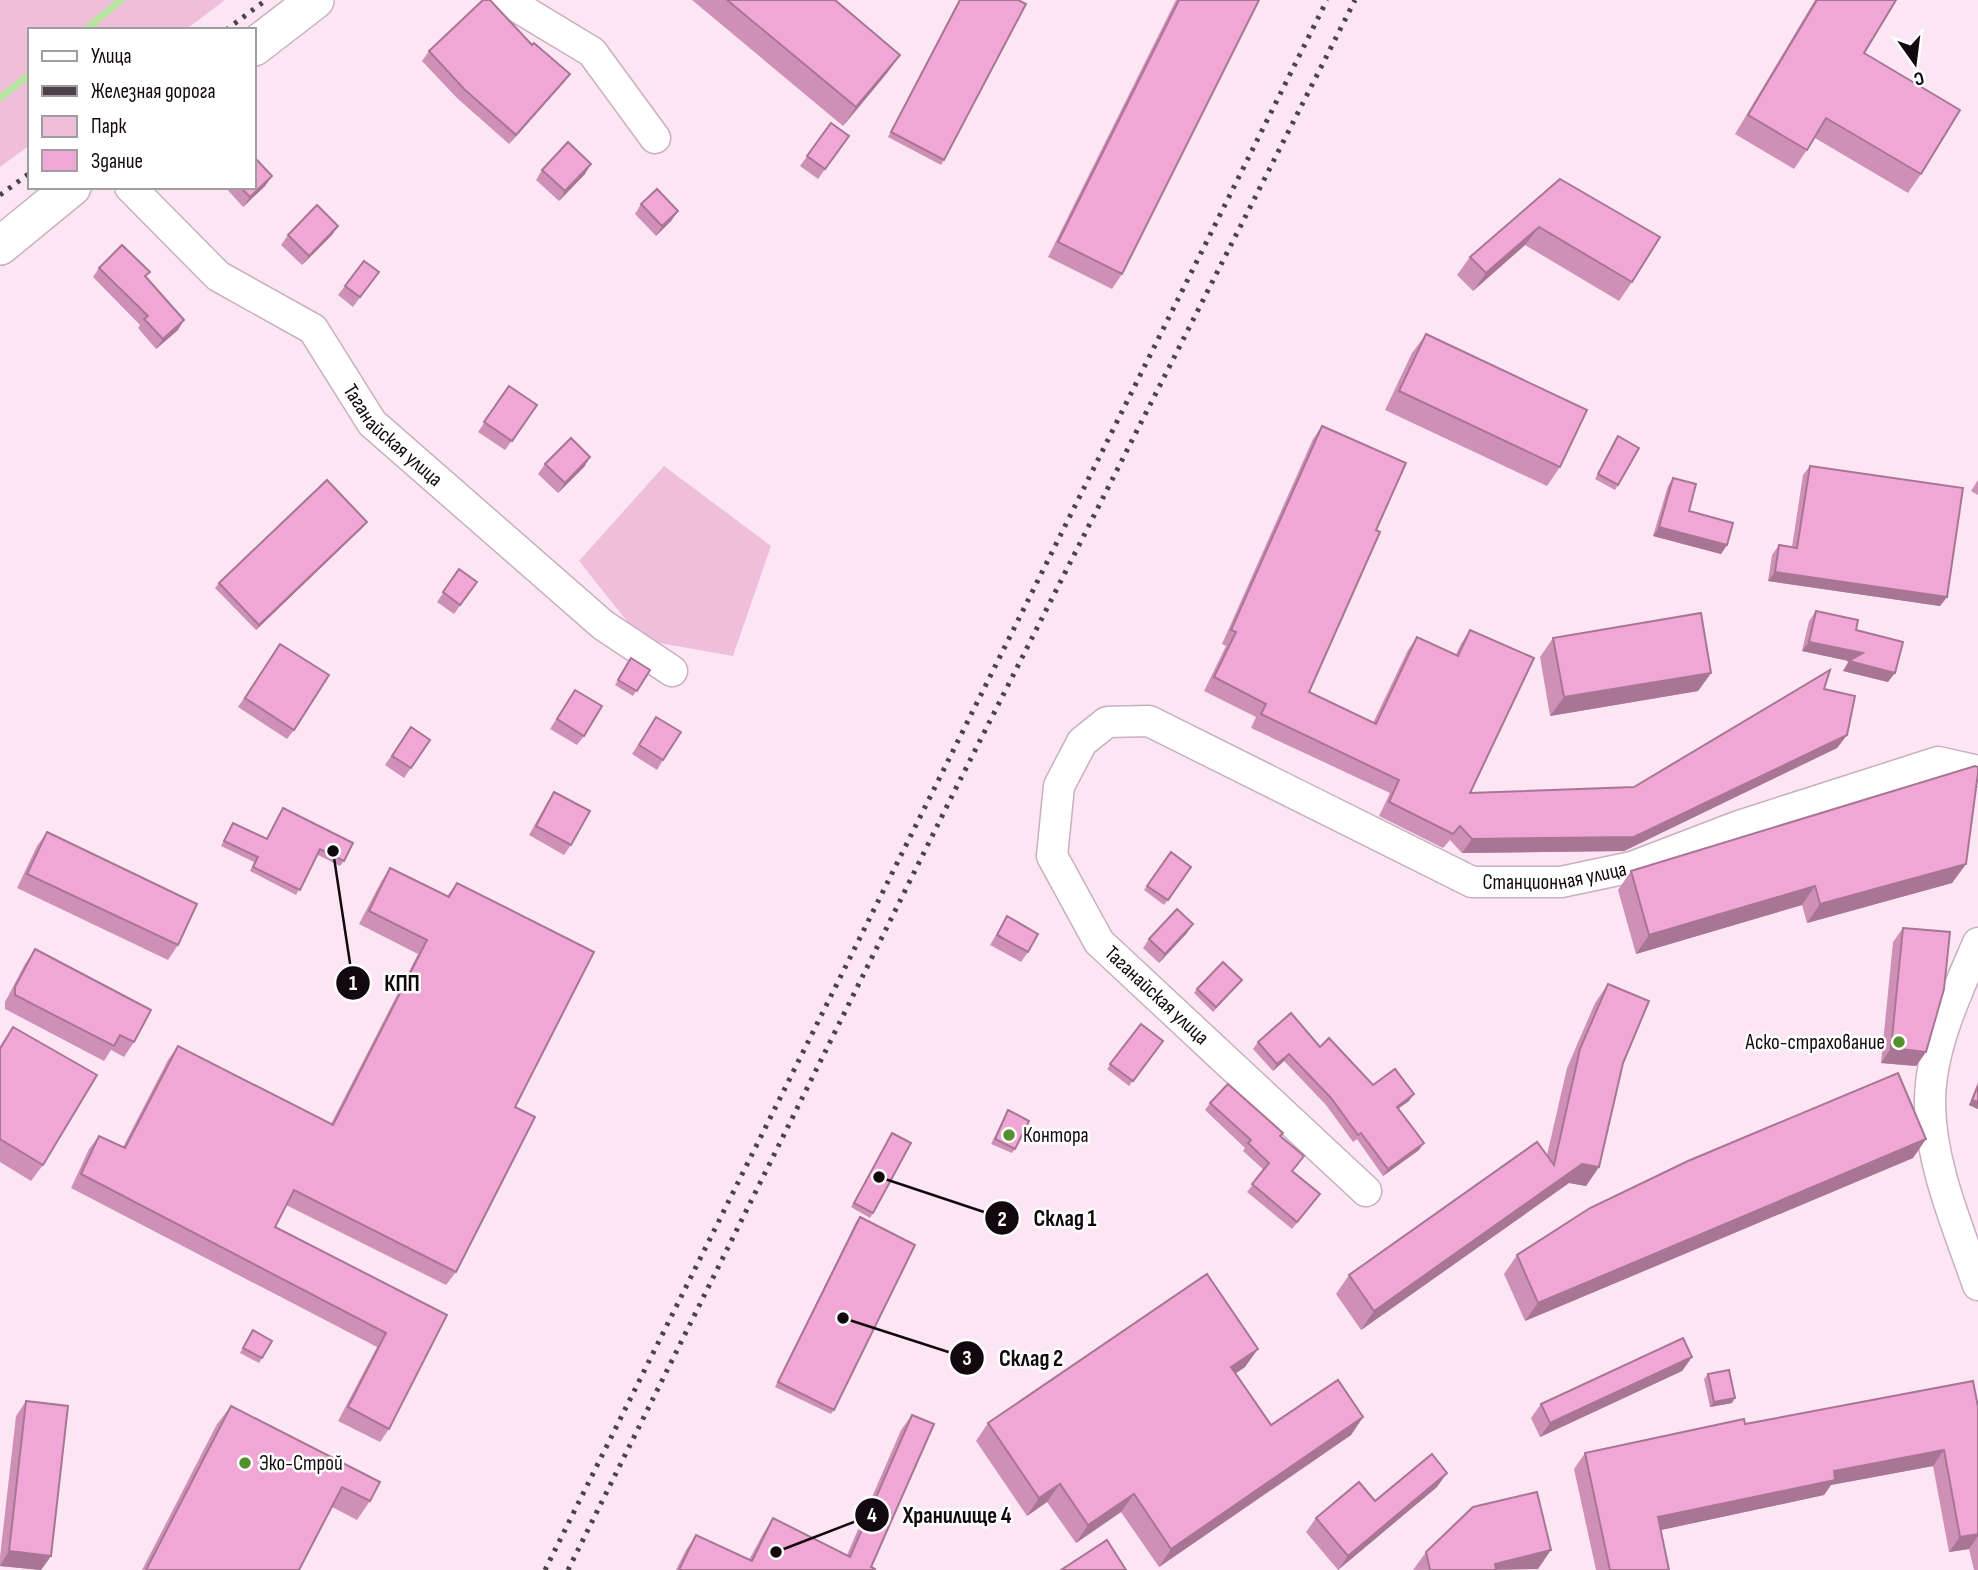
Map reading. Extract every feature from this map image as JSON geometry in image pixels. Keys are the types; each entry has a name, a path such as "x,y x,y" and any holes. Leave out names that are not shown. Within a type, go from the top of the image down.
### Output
{"street":[{"path":"256,45 315,0"},
{"path":"506,0 592,52 655,138"},
{"path":"0,246 70,189"},
{"name":"Таганайская улица","path":"132,189 218,276 313,329 372,423 603,625 671,671"},
{"name":"Станционная улица","path":"1107,722 1149,721 1472,881 1560,882 1632,867 1739,826 1938,762 1978,771"},
{"name":"Таганайская улица","path":"1107,722 1082,742 1059,786 1052,856 1100,942 1366,1191"},
{"path":"1978,943 1934,1066 1930,1101 1935,1148 1978,1284"}],"green space":[{"path":"0,0 225,0 188,28 28,28 28,146 0,167"},
{"path":"664,466 771,546 733,656 642,640 579,561"}],"building":[{"path":"483,0 490,0 532,45 534,43 570,74 516,135 464,89 429,51"},
{"path":"727,0 835,0 900,55 856,107"},
{"path":"960,0 1018,0 1026,4 944,160 891,132"},
{"path":"1179,0 1259,0 1122,274 1058,242"},
{"path":"1817,0 1896,0 1864,53 1960,110 1921,174 1826,118 1807,150 1748,115"},
{"path":"831,123 849,136 825,169 807,156"},
{"path":"568,142 591,164 565,191 542,170"},
{"path":"256,159 272,176 250,197 242,189 256,189"},
{"path":"1560,179 1660,237 1632,282 1539,227 1486,273 1470,257"},
{"path":"657,189 678,211 662,226 641,204"},
{"path":"317,205 338,226 309,256 288,235"},
{"path":"122,245 150,272 145,276 184,320 163,339 144,319 148,316 99,268"},
{"path":"364,261 379,272 360,297 345,286"},
{"path":"1426,334 1587,410 1560,467 1399,391"},
{"path":"509,386 537,405 512,441 484,422"},
{"path":"1322,426 1406,463 1376,530 1380,532 1309,692 1376,724 1417,637 1458,656 1470,630 1534,658 1470,793 1634,787 1830,670 1824,689 1855,696 1847,735 1634,837 1472,839 1460,826 1453,834 1389,802 1399,780 1261,714 1266,704 1214,677 1236,632 1231,630"},
{"path":"1618,436 1639,448 1618,485 1598,474"},
{"path":"571,438 590,457 565,483 545,464"},
{"path":"1810,466 1963,488 1947,597 1775,572 1779,545 1797,548"},
{"path":"1673,478 1696,484 1689,511 1733,523 1727,545 1659,527"},
{"path":"327,480 367,522 259,625 219,583"},
{"path":"459,569 477,582 460,605 443,592"},
{"path":"1816,611 1858,620 1856,630 1903,642 1895,673 1849,661 1863,653 1809,642"},
{"path":"1701,613 1711,673 1564,697 1553,638"},
{"path":"280,644 329,675 294,730 245,698"},
{"path":"631,658 650,670 637,691 618,680"},
{"path":"575,690 602,706 584,736 557,719"},
{"path":"656,717 681,732 663,760 639,745"},
{"path":"411,727 430,740 411,768 392,756"},
{"path":"1978,767 1978,773 1966,864 1820,904 1815,886 1649,935 1631,871"},
{"path":"554,792 590,811 571,845 536,826"},
{"path":"283,808 353,843 344,861 320,849 300,890 253,867 258,857 224,841 233,823 267,839"},
{"path":"47,832 197,904 178,945 27,874"},
{"path":"1171,852 1191,867 1168,900 1147,886"},
{"path":"390,868 449,897 457,883 594,952 515,1107 535,1117 456,1272 294,1190 275,1227 447,1315 389,1429 348,1407 386,1333 81,1174 99,1136 125,1148 178,1046 333,1125 427,940 369,911"},
{"path":"1177,909 1193,924 1165,954 1149,939"},
{"path":"1007,916 1038,934 1028,952 997,935"},
{"path":"1903,928 1950,932 1944,989 1926,1052 1891,1048"},
{"path":"35,949 151,1010 134,1042 120,1035 114,1046 15,995 15,987"},
{"path":"1223,962 1242,980 1216,1007 1197,989"},
{"path":"1608,984 1649,1001 1623,1063 1599,1167 1582,1164 1374,1311 1349,1275 1537,1142 1554,1165 1580,1049"},
{"path":"1291,1013 1320,1047 1329,1038 1373,1085 1395,1069 1414,1094 1397,1107 1424,1143 1388,1169 1361,1133 1358,1135 1331,1098 1289,1054 1277,1064 1258,1042"},
{"path":"1141,1024 1163,1041 1133,1081 1110,1064"},
{"path":"13,1027 97,1075 43,1165 0,1139 0,1049"},
{"path":"1898,1073 1926,1139 1538,1303 1517,1255 1590,1208 1688,1161"},
{"path":"1228,1084 1283,1133 1280,1136 1304,1156 1292,1171 1320,1194 1297,1222 1252,1184 1269,1163 1248,1143 1251,1140 1210,1103"},
{"path":"1978,1086 1978,1102 1972,1100"},
{"name":"Контора","path":"1008,1110 1029,1121 1015,1149 995,1139"},
{"path":"892,1133 911,1143 873,1213 854,1203"},
{"path":"860,1217 915,1245 834,1410 778,1382"},
{"path":"1207,1274 1258,1349 1231,1367 1271,1425 1338,1380 1363,1417 1171,1549 1134,1494 1088,1525 1060,1484 1039,1498 988,1423"},
{"path":"253,1330 272,1341 262,1358 243,1348"},
{"path":"1683,1338 1692,1357 1550,1423 1541,1404"},
{"path":"1729,1370 1735,1398 1714,1402 1708,1374"},
{"path":"1973,1381 1978,1407 1978,1534 1960,1537 1944,1450 1834,1471 1835,1480 1658,1517 1669,1570 1610,1570 1585,1453 1744,1419 1745,1424"},
{"path":"26,1401 68,1406 51,1556 9,1551"},
{"name":"Эко-Строй","path":"231,1406 380,1482 370,1501 342,1487 299,1570 146,1570"},
{"path":"912,1415 934,1424 871,1567 874,1570 679,1570 696,1535 752,1561 773,1518 850,1557"},
{"path":"1432,1454 1447,1473 1348,1556 1316,1518 1359,1482 1375,1501"},
{"path":"1537,1492 1551,1550 1495,1564 1496,1570 1430,1570 1426,1552 1473,1507"},
{"path":"1107,1540 1126,1570 1061,1570"}],"waterway":[{"path":"87,28 121,0"},
{"path":"0,98 28,76"}],"railway":[{"path":"229,28 266,0"},
{"path":"545,1570 1327,0"},
{"path":"568,1570 955,790 1355,0"},
{"path":"0,195 28,174"}],"place":[{"name":"КПП","path":"333,851"},
{"name":"Аско-страхование","path":"1899,1042"},
{"name":"Контора","path":"1009,1135"},
{"name":"Склад 1","path":"879,1177"},
{"name":"Склад 2","path":"843,1318"},
{"name":"Эко-Строй","path":"245,1463"},
{"name":"Хранилище 4","path":"776,1552"}]}
